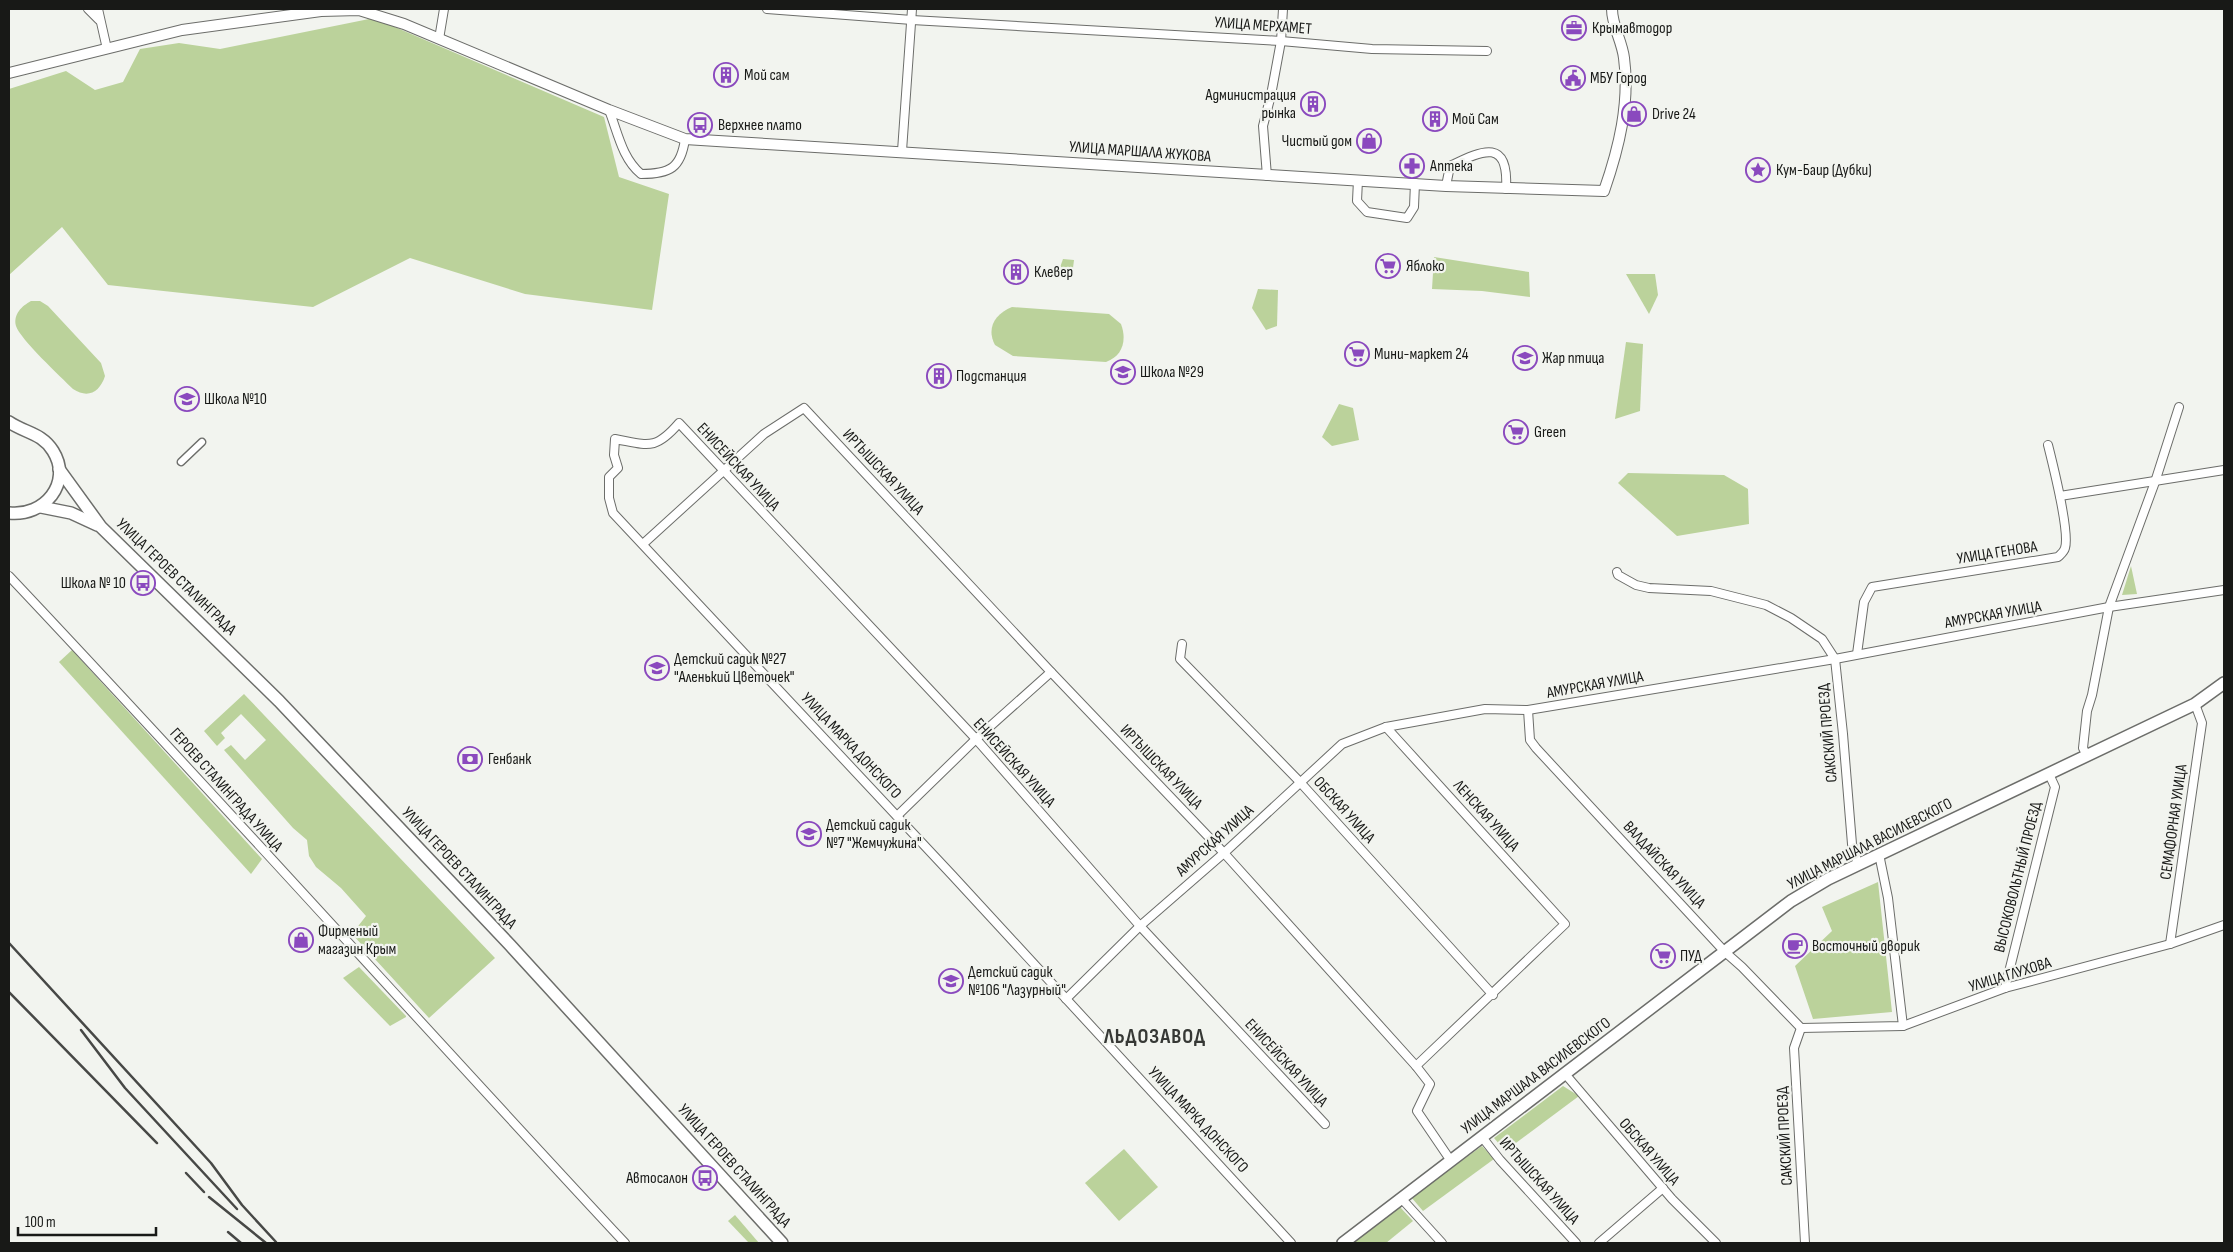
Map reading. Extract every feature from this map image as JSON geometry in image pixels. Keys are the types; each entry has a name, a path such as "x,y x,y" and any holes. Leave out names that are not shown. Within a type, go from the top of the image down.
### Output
{"main road":[{"name":"УЛИЦА ГЕРОЕВ СТАЛИНГРАДА","path":"11,426 36,434 43,439 54,452 59,469 101,526 280,701 510,945 782,1243"},
{"path":"9,513 27,513 41,507 56,487 59,469"},
{"name":"УЛИЦА ГЕРОЕВ СТАЛИНГРАДА","path":"41,507 71,513 101,526"},
{"name":"УЛИЦА МАРШАЛА ВАСИЛЕВСКОГО","path":"1343,1243 1566,1075 1791,901 1858,864 2195,704 2224,683"}],"street":[{"path":"88,9 99,20"},
{"path":"98,9 107,49"},
{"path":"439,39 444,9"},
{"name":"УЛИЦА МЕРХАМЕТ","path":"767,9 912,20 1281,41 1372,49 1487,51"},
{"path":"902,151 912,9"},
{"path":"1268,176 1262,126 1271,94 1281,41 1282,9"},
{"name":"УЛИЦА МАРШАЛА ЖУКОВА","path":"9,73 182,30 321,11 359,10 404,24 610,110 686,139 902,151 1268,176 1506,189 1604,191 1616,158 1626,92 1624,55 1612,9"},
{"path":"610,110 623,151 630,165 641,174 657,175 672,168 683,155 686,139"},
{"path":"1446,186 1450,166 1482,152 1494,152 1504,159 1506,166 1506,189"},
{"path":"1358,180 1357,201 1367,212 1408,218 1414,207 1415,183"},
{"path":"2087,756 2083,748 2087,711 2092,695 2109,607 2156,482 2179,407"},
{"name":"ИРТЫШСКАЯ УЛИЦА","path":"722,471 764,434 804,408 1051,672 1224,853 1416,1066 1430,1084 1417,1111 1451,1161"},
{"name":"ЕНИСЕЙСКАЯ УЛИЦА","path":"679,423 722,471 976,739 1140,926 1325,1124"},
{"name":"УЛИЦА МАРКА ДОНСКОГО","path":"679,423 665,438 655,444 615,439 614,455 618,468 610,477 610,505 613,513 897,816 1291,1243"},
{"path":"181,462 202,442"},
{"name":"УЛИЦА ГЕНОВА","path":"1857,654 1864,602 1872,587 2058,557 2064,551 2066,543 2060,496 2048,445"},
{"path":"2060,496 2224,470"},
{"path":"643,544 722,471"},
{"path":"1617,572 1618,576 1636,585 1649,588 1711,591 1766,605 1791,618 1822,639 1835,659"},
{"name":"ГЕРОЕВ СТАЛИНГРАДА УЛИЦА","path":"9,576 188,767 296,888 626,1243"},
{"name":"АМУРСКАЯ УЛИЦА","path":"1066,999 1140,926 1224,853 1342,744 1386,727 1485,709 1528,710 1835,659 2109,607 2224,590"},
{"name":"ОБСКАЯ УЛИЦА","path":"1182,644 1180,658 1300,781 1493,995"},
{"name":"САКСКИЙ ПРОЕЗД","path":"1835,659 1852,844 1858,864"},
{"path":"897,816 976,739 1051,672"},
{"name":"СЕМАФОРНАЯ УЛИЦА","path":"2170,944 2202,723 2195,704"},
{"name":"ВАЛДАЙСКАЯ УЛИЦА","path":"1528,710 1530,740 1536,748 1725,952 1801,1028"},
{"name":"ЛЕНСКАЯ УЛИЦА","path":"1386,727 1565,924 1493,995"},
{"name":"ВЫСОКОВОЛЬТНЫЙ ПРОЕЗД","path":"2005,988 2055,787 2049,774"},
{"path":"1879,854 1888,898 1903,1026"},
{"name":"УЛИЦА ГЛУХОВА","path":"1801,1028 1903,1026 2005,988 2170,944 2224,926"},
{"path":"1416,1066 1493,995"},
{"name":"САКСКИЙ ПРОЕЗД","path":"1801,1028 1794,1048 1805,1243"},
{"name":"ОБСКАЯ УЛИЦА","path":"1566,1075 1663,1188 1716,1243"},
{"name":"ИРТЫШСКАЯ УЛИЦА","path":"1482,1138 1576,1243"},
{"path":"1599,1243 1663,1188"},
{"path":"1401,1198 1442,1243"}],"green space":[{"path":"374,18 604,117 619,177 669,194 652,310 525,294 410,258 313,307 108,285 62,227 9,275 9,89 66,71 95,90 123,82 140,49 179,43 220,49"},
{"path":"1434,257 1529,272 1530,297 1482,291 1432,289"},
{"path":"1063,259 1074,260 1072,276 1057,276"},
{"path":"1626,274 1655,274 1658,295 1649,314"},
{"path":"1258,289 1278,290 1277,326 1266,330 1252,308"},
{"path":"31,301 40,301 48,306 101,363 105,376 97,390 88,394 73,389 41,358 19,332 15,322 17,314 24,305"},
{"path":"1012,307 1109,314 1121,324 1124,336 1122,347 1116,356 1106,362 1013,356 995,345 991,333 997,318"},
{"path":"1626,342 1643,344 1640,411 1615,419"},
{"path":"1339,404 1353,408 1359,440 1332,446 1322,437"},
{"path":"1628,473 1724,475 1748,489 1749,524 1677,536 1618,483"},
{"path":"2131,566 2137,594 2122,595"},
{"path":"72,650 262,859 251,874 59,662"},
{"path":"244,694 495,958 429,1018 352,934 366,916 341,888 316,867 309,856 307,840 293,828 224,750 231,745 245,760 266,740 241,714 221,733 225,738 217,746 204,731"},
{"path":"1878,882 1892,1012 1813,1019 1795,966 1832,931 1822,907"},
{"path":"359,967 406,1017 390,1026 343,978"},
{"path":"1563,1086 1579,1096 1505,1151 1494,1138"},
{"path":"1482,1146 1494,1159 1423,1211 1411,1197"},
{"path":"1124,1149 1158,1187 1119,1221 1085,1183"},
{"path":"1400,1207 1413,1221 1386,1243 1353,1243"},
{"path":"735,1215 759,1243 749,1243 728,1221"}],"railway":[{"path":"9,943 211,1163 242,1205 276,1242"},
{"path":"9,992 157,1143"},
{"path":"81,1030 125,1088 237,1209"},
{"path":"186,1173 204,1192"},
{"path":"209,1197 266,1243"},
{"path":"228,1232 241,1243"}],"place":[{"name":"Крымавтодор","path":"1574,28"},
{"name":"Мой сам","path":"726,75"},
{"name":"МБУ Город","path":"1573,78"},
{"name":"Администрация рынка","path":"1313,104"},
{"name":"Drive 24","path":"1634,114"},
{"name":"Мой Сам","path":"1435,119"},
{"name":"Верхнее плато","path":"700,125"},
{"name":"Чистый дом","path":"1369,141"},
{"name":"Аптека","path":"1412,166"},
{"name":"Кум-Баир (Дубки)","path":"1758,170"},
{"name":"Яблоко","path":"1388,266"},
{"name":"Клевер","path":"1016,272"},
{"name":"Мини-маркет 24","path":"1357,354"},
{"name":"Жар птица","path":"1525,358"},
{"name":"Школа №29","path":"1123,372"},
{"name":"Подстанция","path":"939,376"},
{"name":"Школа №10","path":"187,399"},
{"name":"Green","path":"1516,432"},
{"name":"Школа № 10","path":"143,583"},
{"name":"Детский садик №27 \"Аленький Цветочек\"","path":"657,668"},
{"name":"Генбанк","path":"470,759"},
{"name":"Детский садик №7 \"Жемчужина\"","path":"809,834"},
{"name":"Фирменый магазин Крым","path":"301,940"},
{"name":"Восточный дворик","path":"1795,946"},
{"name":"ПУД","path":"1663,956"},
{"name":"Детский садик №106 \"Лазурный\"","path":"951,981"},
{"name":"Автосалон","path":"705,1178"}],"district":[{"name":"ЛЬДОЗАВОД","path":"1155,1036"}]}
